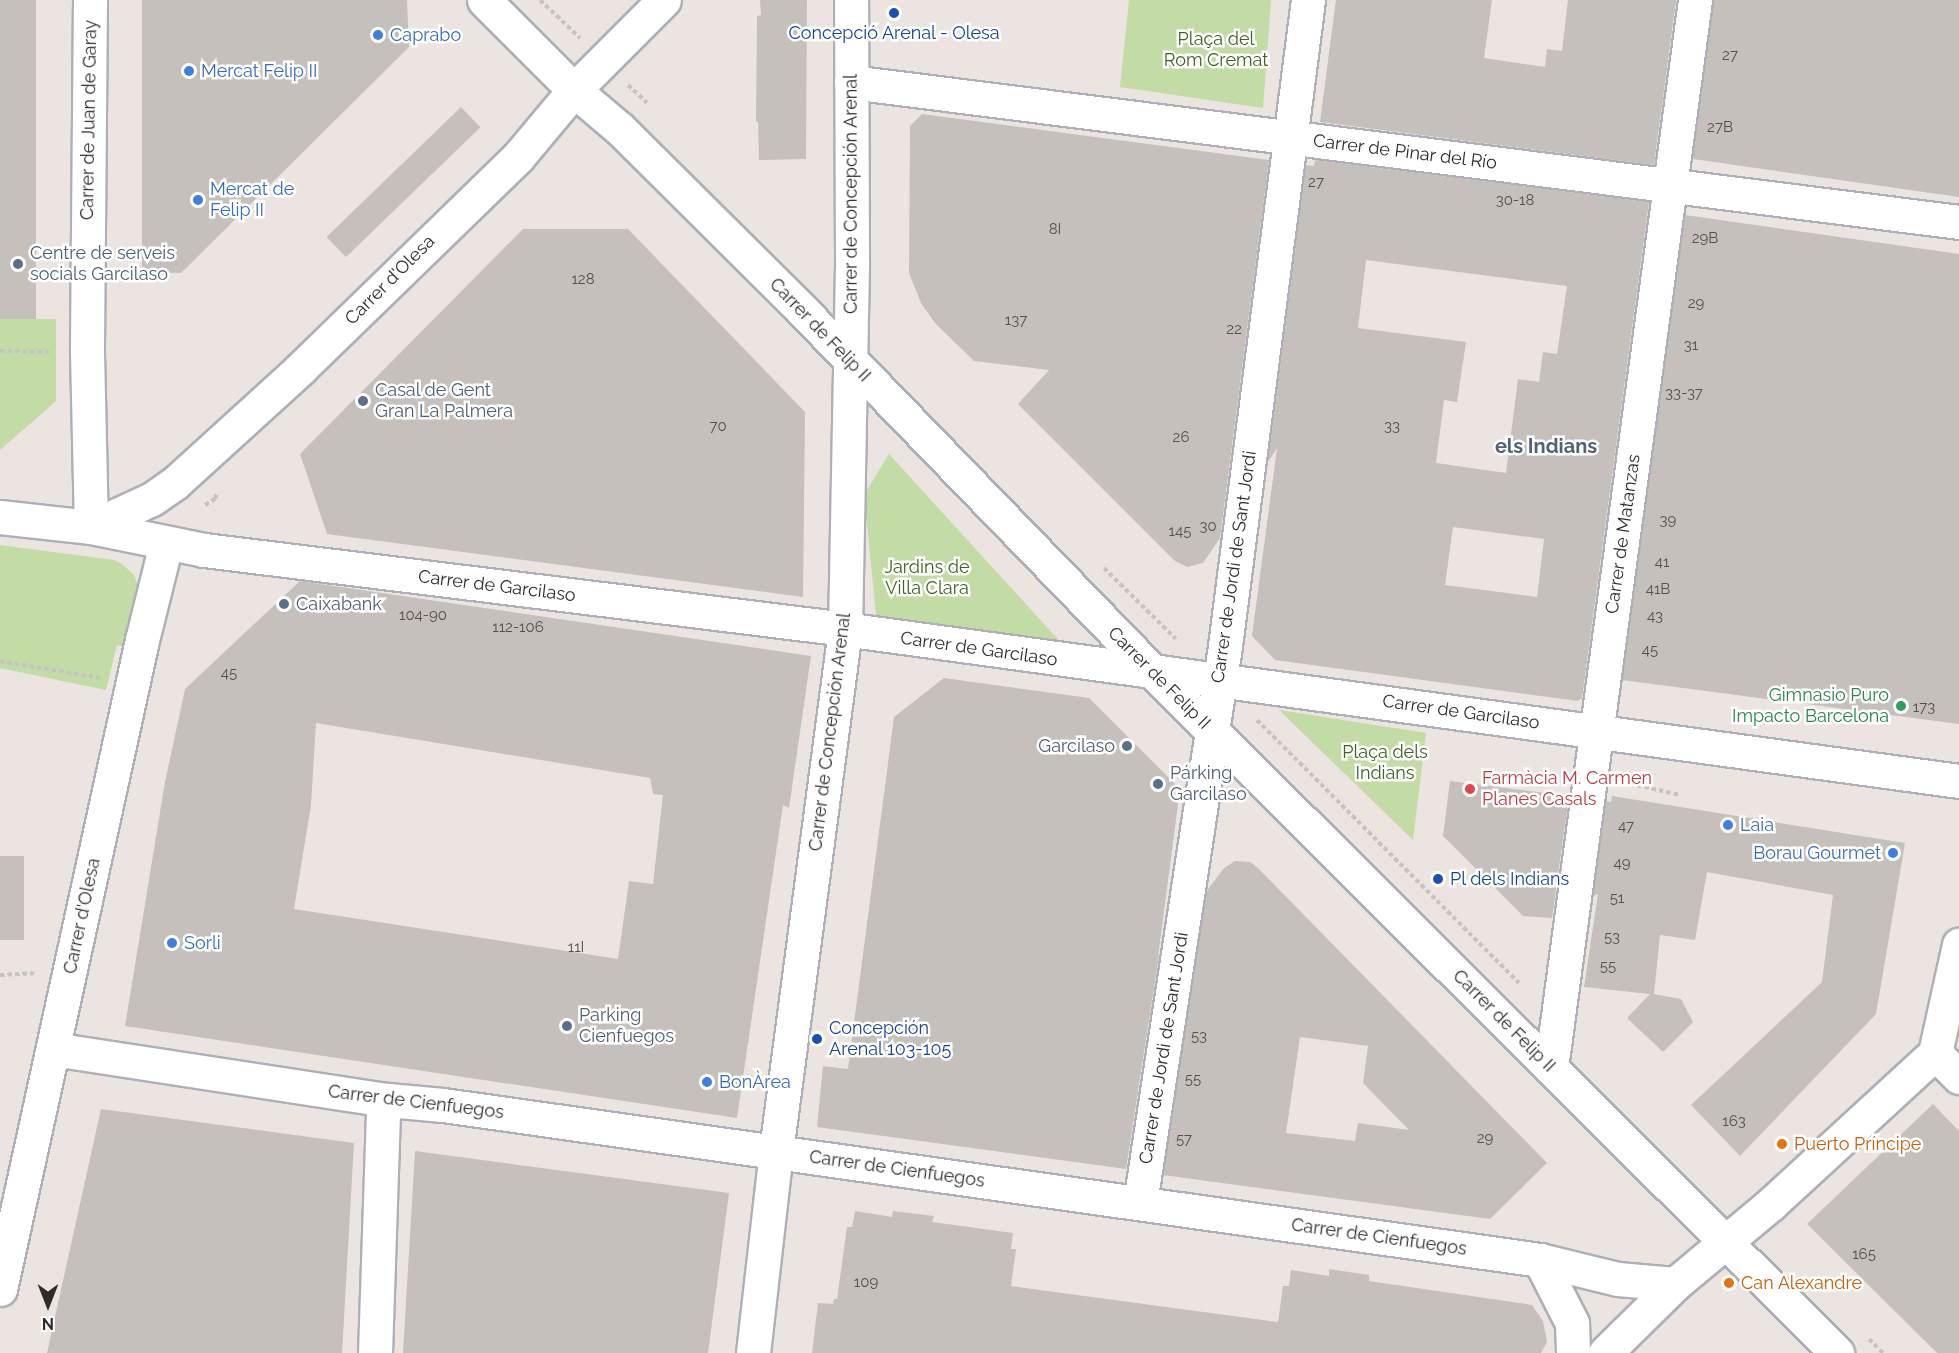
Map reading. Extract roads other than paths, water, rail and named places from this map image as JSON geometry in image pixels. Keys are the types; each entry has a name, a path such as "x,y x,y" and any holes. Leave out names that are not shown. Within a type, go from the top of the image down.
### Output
{"street":[{"name":"Carrer de Juan de Garay","path":"90,0 87,352 91,527"},
{"name":"Carrer de Felip II","path":"484,0 574,90 620,129 851,360 1154,673 1837,1353"},
{"name":"Carrer d'Olesa","path":"91,527 152,499 198,465 518,157 574,90 664,0"},
{"name":"Carrer de Concepción Arenal","path":"753,1353 776,1151 845,630 851,360 851,0"},
{"name":"Carrer de Jordi de Sant Jordi","path":"1140,1203 1213,732 1308,0"},
{"name":"Carrer de Matanzas","path":"1551,1068 1695,0"},
{"name":"Carrer de Pinar del Río","path":"851,81 1959,222"},
{"name":"Carrer de Garcilaso","path":"0,517 91,527 166,544 845,630 1959,781"},
{"name":"Carrer d'Olesa","path":"0,1289 142,640 166,544"},
{"path":"1605,1353 1675,1284 1786,1192 1935,1053 1959,945"},
{"name":"Carrer de Cienfuegos","path":"53,1049 388,1100 443,1105 776,1151 1540,1260 1618,1279 1675,1284"},
{"path":"1935,1053 1959,1077"},
{"path":"375,1353 383,1116 388,1100"},
{"path":"1540,1260 1572,1323 1573,1353"}],"place":[{"name":"Concepció Arenal - Olesa","path":"894,13"},
{"name":"Caprabo","path":"378,35"},
{"name":"Mercat Felip II","path":"189,71"},
{"name":"Mercat de Felip II","path":"198,200"},
{"name":"Centre de serveis socials Garcilaso","path":"18,264"},
{"name":"Casal de Gent Gran La Palmera","path":"363,401"},
{"name":"Caixabank","path":"284,604"},
{"name":"Gimnasio Puro Impacto Barcelona","path":"1901,706"},
{"name":"Garcilaso","path":"1127,746"},
{"name":"Párking Garcilaso","path":"1158,784"},
{"name":"Farmàcia M. Carmen Planes Casals","path":"1470,789"},
{"name":"Laia","path":"1728,825"},
{"name":"Borau Gourmet","path":"1893,853"},
{"name":"Pl dels Indians","path":"1438,879"},
{"name":"Sorli","path":"172,943"},
{"name":"Parking Cienfuegos","path":"567,1026"},
{"name":"Concepción Arenal 103-105","path":"817,1039"},
{"name":"BonÀrea","path":"707,1082"},
{"name":"Puerto Príncipe","path":"1782,1144"},
{"name":"Can Alexandre","path":"1729,1283"}],"district":[{"name":"els Indians","path":"1546,446"}],"park label":[{"name":"Plaça del Rom Cremat","path":"1216,50"},
{"name":"Jardins de Villa Clara","path":"927,578"},
{"name":"Plaça dels Indians","path":"1385,763"}]}
